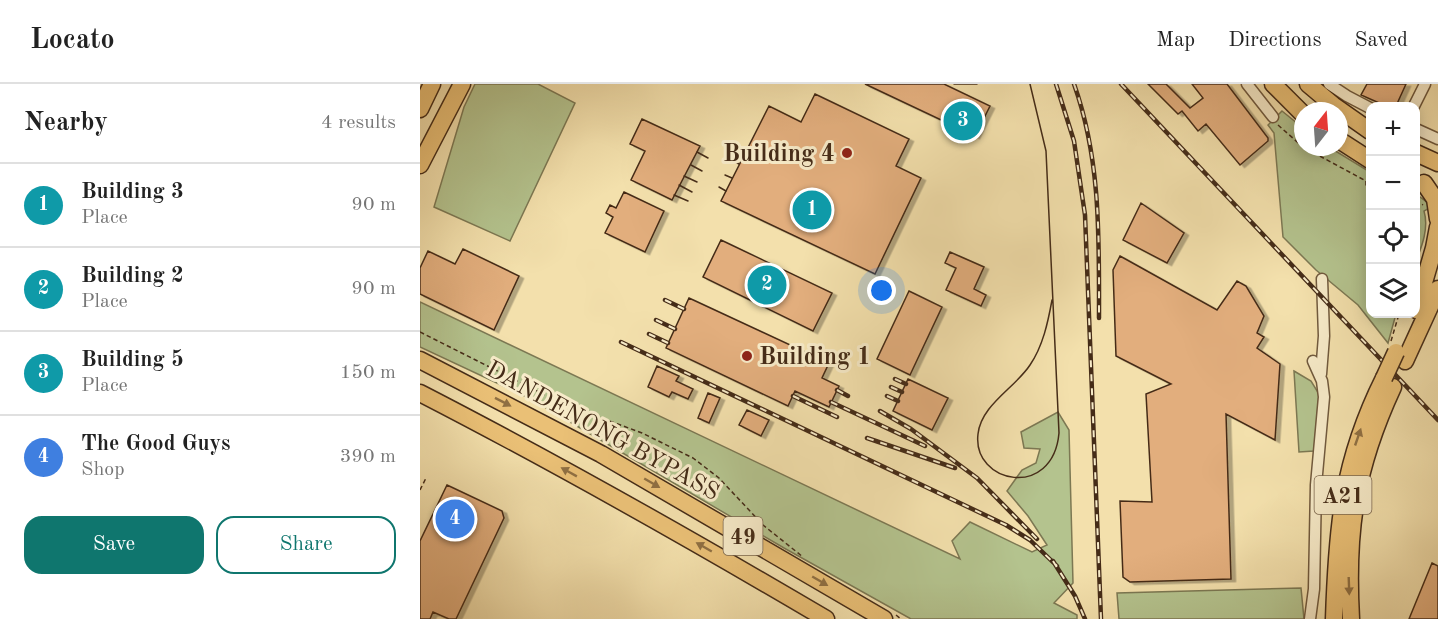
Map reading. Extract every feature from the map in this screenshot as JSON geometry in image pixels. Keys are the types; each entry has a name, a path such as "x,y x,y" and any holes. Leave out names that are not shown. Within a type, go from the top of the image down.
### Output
{"highway":[{"path":"420,165 462,84"},
{"path":"1273,84 1294,105"},
{"path":"1308,84 1366,128"},
{"path":"420,109 427,88 452,104"},
{"path":"1348,146 1366,157"},
{"path":"1420,155 1438,163"},
{"path":"1426,184 1435,199 1438,219"},
{"path":"1420,294 1438,227"},
{"path":"1420,300 1438,262"},
{"path":"1397,352 1438,289"},
{"path":"1388,383 1397,352 1412,318"},
{"name":"DANDENONG BYPASS","path":"420,360 601,454 887,615"},
{"name":"A21","path":"1334,619 1338,533 1345,487 1358,436 1388,383"},
{"name":"A21","path":"1351,619 1349,547 1357,491 1388,383"},
{"name":"49","path":"420,393 610,494 826,619"}],"street":[{"path":"1248,84 1276,120"},
{"path":"1329,84 1366,106"},
{"path":"1416,102 1425,84"},
{"path":"1420,131 1438,140"},
{"path":"1310,619 1314,589 1316,485 1324,397 1321,378 1324,336 1322,279"},
{"path":"1313,361 1321,378"}],"path":[{"path":"1276,120 1303,147 1366,181"},
{"path":"1420,203 1424,206"},
{"path":"1397,352 1399,318"},
{"path":"420,332 561,403 642,433 693,458 719,477 763,525 804,557"},
{"path":"420,490 426,478"},
{"path":"887,615 901,619"}],"green space":[{"path":"475,84 538,84 575,103 510,241 434,207 464,107"},
{"path":"1282,111 1294,121 1294,156 1344,156 1366,170 1366,315 1358,305 1316,270 1283,237 1274,133 1268,125"},
{"path":"1420,197 1431,207 1424,211 1425,230 1420,249"},
{"path":"420,302 960,559 952,541 970,522 1032,552 1047,545 1028,516 1007,491 1022,470 1036,463 1040,449 1024,448 1021,432 1058,412 1069,430 1073,583 1054,603 1077,615 1077,619 911,619 784,548 531,399 420,347"},
{"path":"1368,318 1395,318 1388,343"},
{"path":"1294,371 1311,381 1319,394 1314,451 1299,452"},
{"path":"1301,588 1304,619 1119,619 1117,593"}],"building":[{"path":"865,84 944,84 990,106 975,136"},
{"path":"1148,84 1166,84 1190,108 1203,98 1192,84 1227,84 1268,141 1240,165 1206,124 1198,131 1182,111 1178,114"},
{"path":"1367,84 1406,84 1398,102 1377,102 1361,95"},
{"path":"815,94 909,139 896,166 921,178 875,274 721,201 769,106 801,122"},
{"path":"642,119 700,146 672,200 631,180 645,151 630,144"},
{"path":"624,192 664,211 645,252 605,233 613,217 606,213 610,205 616,208"},
{"path":"1141,203 1184,233 1167,263 1123,240"},
{"path":"721,240 832,293 813,331 703,277"},
{"path":"463,249 519,276 494,330 420,294 420,268 428,251 455,264"},
{"path":"950,252 984,267 974,289 986,295 981,306 946,290 956,268 945,263"},
{"path":"1120,256 1217,310 1237,281 1246,286 1264,316 1257,333 1264,337 1257,348 1280,364 1275,440 1226,414 1231,579 1130,582 1123,577 1120,501 1152,502 1146,394 1171,384 1116,356 1113,270"},
{"path":"909,291 942,307 910,375 877,359"},
{"name":"Building 1","path":"689,298 829,363 822,378 839,386 829,407 795,391 788,406 666,348"},
{"path":"657,366 679,376 676,381 693,389 688,399 672,392 669,397 648,387"},
{"path":"908,379 948,398 932,430 893,411"},
{"path":"708,393 720,398 709,423 698,418"},
{"path":"747,410 769,420 761,436 739,425"},
{"path":"447,485 502,511 504,518 456,619 449,619 433,612 430,619 420,619 420,541"},
{"path":"1432,563 1438,566 1438,619 1409,619"}],"tram line":[{"path":"954,84 977,84"},
{"path":"1030,84 1046,151 1059,433 1054,454 1043,468 1029,476 1014,477 999,473 987,464 980,451 978,434 980,424 992,405 1024,373 1035,358 1049,317 1052,300"},
{"path":"736,151 743,155"},
{"path":"697,152 708,158"},
{"path":"732,160 739,164"},
{"path":"691,165 702,171"},
{"path":"725,175 732,178"},
{"path":"684,176 697,182"},
{"path":"679,185 692,192"},
{"path":"719,187 726,191"},
{"path":"674,195 688,201"}],"railway":[{"path":"1056,84 1074,141 1085,215 1101,619"},
{"path":"1074,84 1083,113 1094,170 1098,229 1099,318"},
{"path":"1121,84 1438,420"},
{"path":"665,300 684,309"},
{"path":"656,320 675,329"},
{"path":"649,334 668,343"},
{"path":"621,342 1006,525 1030,540 1057,566"},
{"path":"895,379 906,384"},
{"path":"891,387 902,392"},
{"path":"837,390 848,396"},
{"path":"793,396 837,417"},
{"path":"887,396 898,401"},
{"path":"831,402 925,446"},
{"path":"880,411 911,429 977,478 1037,539"},
{"path":"867,438 955,468"},
{"path":"1053,561 1075,596 1085,619"}],"place":[{"name":"Building 5","path":"963,121"},
{"name":"Building 4","path":"847,153"},
{"name":"Building 3","path":"812,210"},
{"name":"Building 2","path":"767,285"},
{"name":"Building 1","path":"747,356"},
{"name":"The Good Guys","path":"455,519"}]}
